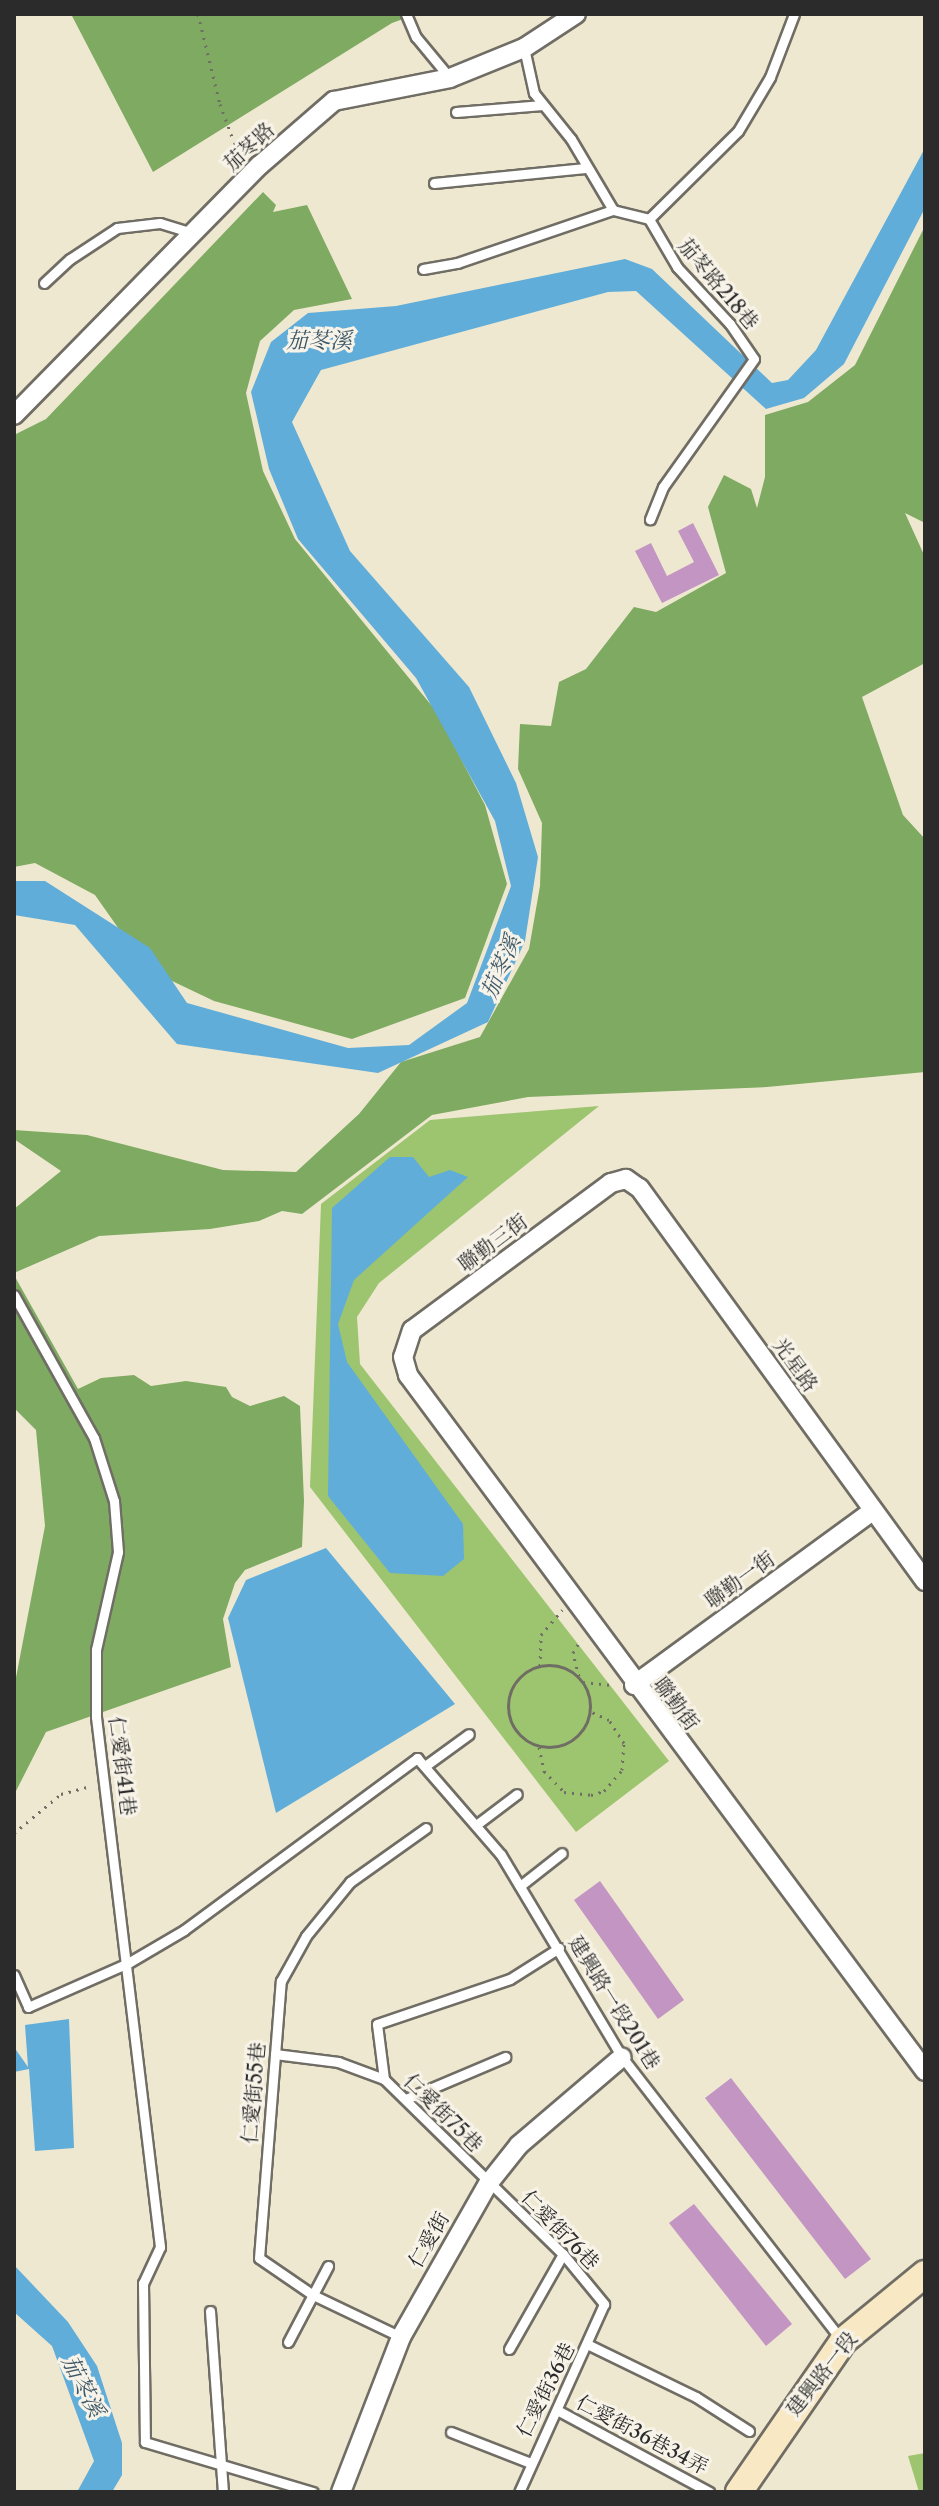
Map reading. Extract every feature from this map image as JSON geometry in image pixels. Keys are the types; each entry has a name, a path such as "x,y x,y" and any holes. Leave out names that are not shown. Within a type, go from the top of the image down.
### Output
{"street":[{"name":"茄苳路","path":"14,415 260,165 334,101 450,78 524,48 576,14"},
{"name":"聯勤三街","path":"403,1357 412,1330 611,1183 626,1179"},
{"name":"光星路","path":"626,1179 639,1188 925,1581"},
{"name":"聯勤街","path":"403,1357 408,1375 593,1630 925,2071"},
{"name":"聯勤一街","path":"630,1680 873,1511"},
{"name":"仁愛街","path":"341,2492 401,2337 488,2184 519,2145 622,2057"},
{"name":"建興路一段","path":"739,2492 843,2341 925,2274"}],"lane":[{"path":"406,14 416,37 450,78"},
{"path":"423,269 457,263 613,210 649,219 738,131 770,77 794,14"},
{"path":"524,48 534,93 571,139 585,168 613,210"},
{"path":"456,112 543,105"},
{"path":"434,183 585,168"},
{"name":"茄苳路218巷","path":"649,219 677,267 730,324 754,359 663,487 650,519"},
{"path":"44,283 70,259 117,228 160,223 193,233"},
{"name":"仁愛街41巷","path":"14,1295 94,1438 114,1501 118,1552 96,1650 96,1717 160,2247 143,2283 145,2442 224,2464"},
{"path":"14,1975 28,2007 128,1963 184,1930 421,1762 469,1734"},
{"name":"建興路一段201巷","path":"421,1762 476,1825 520,1886 622,2057 843,2341"},
{"path":"476,1825 517,1794"},
{"name":"仁愛街55巷","path":"401,2337 313,2295 259,2258 281,1981 306,1936 350,1882 426,1828"},
{"path":"520,1886 562,1853"},
{"path":"384,2079 377,2024 510,1979 559,1948"},
{"name":"仁愛街75巷","path":"275,2054 338,2062 384,2079 488,2184"},
{"path":"406,2099 505,2057"},
{"name":"仁愛街76巷","path":"488,2184 563,2254 604,2304"},
{"path":"509,2349 563,2254"},
{"path":"288,2342 328,2266"},
{"name":"仁愛街36巷","path":"519,2492 528,2462 589,2345 604,2304"},
{"path":"210,2311 215,2410 224,2464 223,2492"},
{"path":"589,2345 696,2397 749,2431"},
{"name":"仁愛街36巷34弄","path":"557,2410 709,2492"},
{"path":"451,2432 528,2462"},
{"path":"224,2464 313,2492"}],"path":[{"path":"198,14 234,142 260,165"},
{"path":"540,1666 541,1635 573,1602"},
{"path":"593,1630 573,1653 582,1682 590,1711 573,1741 539,1746 521,1737 508,1713 513,1686 540,1666 560,1666 582,1682 605,1688 630,1680"},
{"path":"539,1746 544,1771 564,1792 591,1795 604,1791 622,1770 624,1743 609,1720 590,1711"},
{"path":"14,1833 61,1794 106,1781"}],"green space":[{"path":"71,14 417,14 392,23 153,172"},
{"path":"263,192 276,205 273,212 307,205 352,299 294,310 260,341 246,393 263,471 295,539 436,711 485,805 507,884 465,998 352,1039 214,1001 147,969 95,895 35,863 14,867 14,435 46,419"},
{"path":"925,226 925,523 905,513 925,557 925,663 862,697 903,815 925,839 925,1072 767,1087 528,1097 432,1115 302,1214 282,1211 259,1221 210,1229 99,1236 14,1273 14,1209 61,1171 14,1139 14,1130 87,1135 223,1170 296,1172 359,1114 401,1062 480,1037 529,949 540,886 542,823 518,769 520,724 551,726 559,682 586,669 634,607 656,612 726,573 708,507 724,475 751,489 757,508 765,477 765,415 808,402 855,365"},
{"path":"599,1106 379,1283 357,1317 360,1364 669,1761 576,1832 310,1487 321,1204 430,1120"},
{"path":"14,1275 78,1389 101,1378 134,1375 151,1386 186,1381 226,1387 232,1397 250,1406 284,1396 300,1406 304,1501 302,1547 245,1570 235,1583 223,1619 231,1667 46,1732 14,1795 14,1688 45,1526 36,1430 14,1408"},
{"path":"925,2453 925,2492 919,2492 908,2456"}],"water":[{"name":"茄苳溪","path":"925,148 925,208 844,364 804,398 766,409 636,291 608,292 321,370 292,422 350,551 469,687 516,783 538,857 525,941 488,1022 378,1073 177,1044 75,925 14,915 14,881 45,881 150,948 187,1003 348,1048 409,1045 467,1003 511,886 495,821 416,678 298,539 269,469 251,392 271,342 308,313 396,306 625,259 652,269 772,383 788,380 816,350"},
{"path":"390,1157 413,1157 429,1177 450,1170 468,1177 354,1280 338,1324 347,1362 463,1524 464,1559 443,1576 390,1573 328,1496 332,1208"},
{"path":"326,1548 455,1704 276,1813 228,1618 246,1580"},
{"path":"69,2019 74,2148 35,2151 29,2069 14,2072 14,2047 28,2067 25,2025"},
{"name":"茄苳溪","path":"14,2265 68,2322 97,2366 122,2443 122,2475 112,2492 77,2492 94,2461 52,2346 14,2312"}],"building":[{"path":"693,523 719,575 662,603 635,551 651,543 667,576 694,562 678,531"},
{"path":"600,1881 684,2000 658,2019 574,1900"},
{"path":"731,2078 871,2259 845,2279 705,2098"},
{"path":"694,2204 792,2324 766,2346 669,2223"}]}
